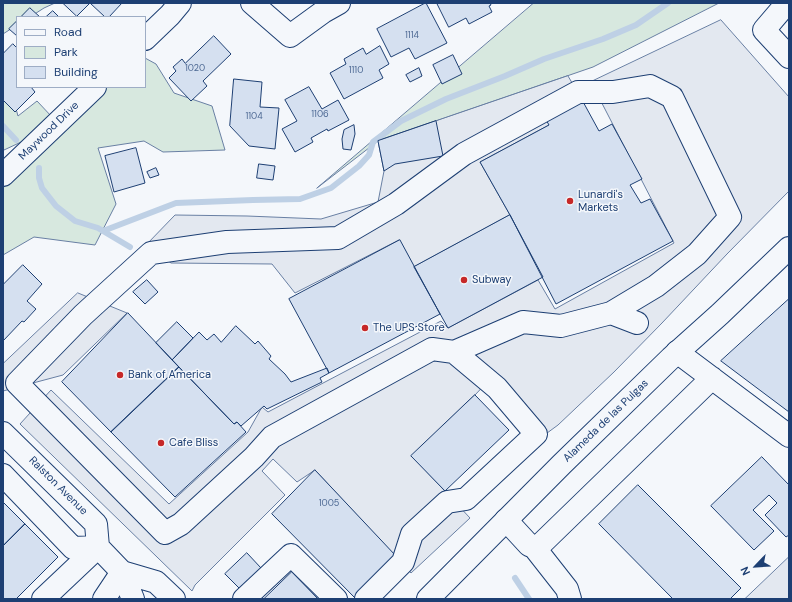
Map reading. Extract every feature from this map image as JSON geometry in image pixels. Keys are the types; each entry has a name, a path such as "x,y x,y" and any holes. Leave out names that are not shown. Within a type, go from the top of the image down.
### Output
{"main road":[{"path":"146,38 180,3"},
{"path":"252,3 290,36 323,12 339,3"},
{"path":"787,3 764,30 789,57"},
{"path":"650,86 672,97 730,216 697,254 656,286 611,313 561,326 522,322 454,352 432,349 272,437 254,457 180,524 165,533 17,383 83,315 151,253 228,242 338,238 396,204 464,154 578,92 613,92 650,86"},
{"name":"Maywood Drive","path":"3,175 94,88"},
{"name":"Alameda de las Pulgas","path":"428,599 574,452 677,352 720,314 789,248"},
{"path":"611,313 637,323"},
{"path":"366,599 403,562 412,534 447,502 466,499 536,434 497,388 454,352"},
{"path":"677,352 789,436"},
{"path":"534,547 540,545 712,378"},
{"name":"Ralston Avenue","path":"3,433 96,524 98,547"},
{"path":"3,475 73,548 98,547 122,572 133,599"},
{"path":"506,520 529,545 534,547 567,589 570,599"},
{"path":"53,596 98,547"},
{"path":"244,599 291,555 336,599"},
{"path":"104,599 122,572"},
{"path":"122,572 156,582 174,599"}],"green space":[{"path":"3,3 55,3 32,16 16,16 16,26 3,34"},
{"path":"534,3 719,3 593,67 378,141 317,188"},
{"path":"146,59 156,64 174,93 212,106 225,150 163,152 144,141 98,148 116,204 95,245 34,237 3,255 3,188 105,88 146,88"},
{"path":"3,79 10,87 18,116 37,101 52,117 34,136 4,150 3,148"}],"shaded area":[{"path":"721,20 789,97 789,191 614,372 558,425 543,436 490,379 412,456 470,518 411,573 315,470 297,482 273,459 262,471 285,495 195,585 192,591 20,424 51,390 169,504 248,432 262,407 268,412 441,321 448,328 538,280 555,309 674,243 591,82"},
{"path":"568,76 581,98 549,125 480,162 510,215 414,267 399,240 295,293 272,264 171,263 146,245 175,215 321,219 378,202 384,171 378,141"},
{"path":"78,293 127,313 63,375 3,391 3,364"},
{"path":"789,557 789,599 745,599"}],"building":[{"path":"63,3 90,3 77,16"},
{"path":"90,3 122,3 110,16 104,16"},
{"path":"426,3 447,43 415,59 409,48 391,57 377,29"},
{"path":"437,3 490,3 491,5 489,6 492,12 469,24 466,18 449,27"},
{"path":"30,8 39,16 22,16"},
{"path":"53,11 58,16 47,16"},
{"path":"16,22 16,35 9,29"},
{"path":"214,36 231,54 203,81 207,86 191,101 169,78 176,71 173,67 182,59 185,63"},
{"path":"13,44 16,47 16,88 32,88 35,92 15,112 3,100 3,54"},
{"path":"380,46 389,64 379,70 383,78 344,99 330,73 346,64 344,59 363,48 366,54"},
{"path":"453,55 462,74 442,84 433,65"},
{"path":"419,68 422,76 410,82 406,75"},
{"path":"234,79 262,82 260,107 279,108 275,149 249,146 230,126"},
{"path":"309,87 322,109 338,100 349,120 328,131 327,129 311,138 313,142 295,152 282,129 297,121 285,100"},
{"name":"Lunardi's Markets","path":"581,98 599,131 612,124 642,179 630,185 641,203 650,199 673,241 556,304 510,215 480,162 549,125 545,118"},
{"path":"436,121 443,156 395,164 384,171 378,141"},
{"path":"354,125 355,134 351,150 343,149 342,139 344,130"},
{"path":"136,148 145,183 114,192 105,156"},
{"path":"259,164 275,166 273,180 257,178"},
{"path":"156,168 159,175 150,178 147,172"},
{"path":"510,215 543,277 448,328 414,267"},
{"path":"400,240 440,314 329,373 289,299"},
{"path":"23,265 42,284 27,301 36,309 3,341 3,285"},
{"path":"147,280 158,292 145,304 133,292"},
{"path":"789,299 789,412 721,361"},
{"name":"Bank of America","path":"128,313 179,367 111,432 62,382"},
{"path":"177,322 193,338 172,360 156,343"},
{"path":"236,326 255,344 258,341 271,356 269,359 291,382 327,368 329,373 320,378 322,382 267,409 264,406 241,426 237,422 234,424 172,360 199,332 207,340 214,334 221,342"},
{"path":"179,367 234,424 237,422 246,432 175,497 111,432"},
{"path":"475,395 509,430 445,491 411,456"},
{"path":"762,457 789,485 789,535 786,537 765,515 777,503 769,495 753,510 774,531 754,550 711,506"},
{"path":"315,470 396,556 355,598 272,514"},
{"path":"638,485 741,588 730,599 673,599 599,524"},
{"path":"3,502 25,524 3,546"},
{"path":"25,524 58,557 16,599 3,599 3,546"},
{"path":"247,553 261,568 241,590 225,574"},
{"path":"292,572 318,599 264,599"}],"waterway":[{"path":"103,231 176,203 300,199 331,188 359,166 369,155 373,142 401,121 446,99 544,59 603,39 636,25 668,3"},
{"path":"3,126 16,140"},
{"path":"39,168 39,178 42,188 56,206 75,221 98,228 130,247"},
{"path":"515,578 529,599"}],"place":[{"name":"Lunardi's Markets","path":"570,201"},
{"name":"Subway","path":"464,280"},
{"name":"The UPS Store","path":"365,328"},
{"name":"Bank of America","path":"120,375"},
{"name":"Cafe Bliss","path":"161,443"}]}
